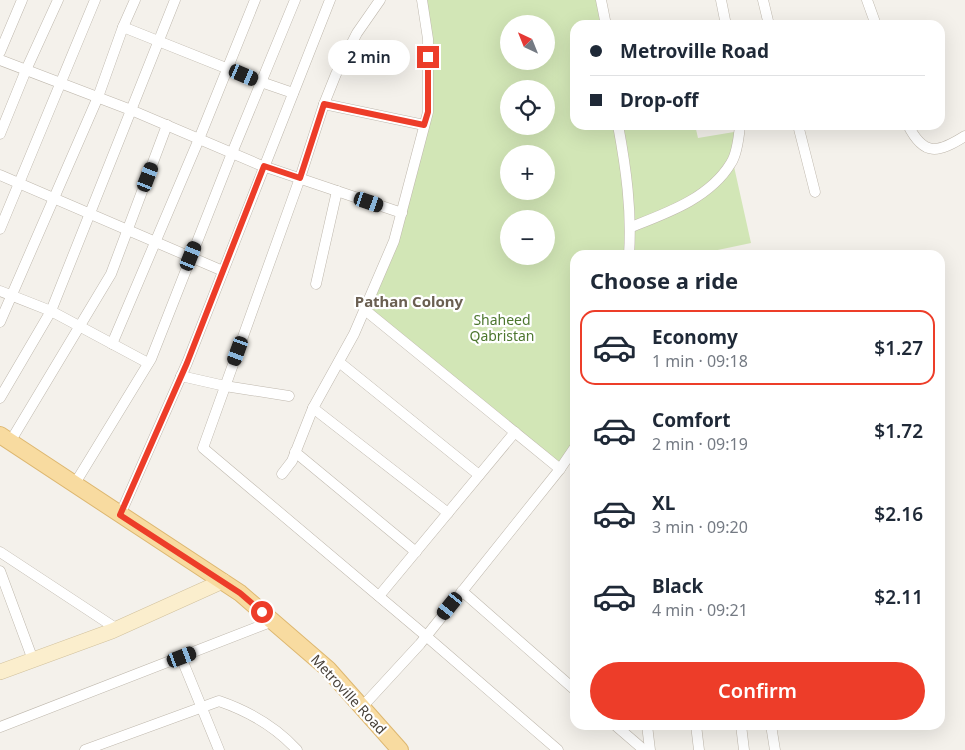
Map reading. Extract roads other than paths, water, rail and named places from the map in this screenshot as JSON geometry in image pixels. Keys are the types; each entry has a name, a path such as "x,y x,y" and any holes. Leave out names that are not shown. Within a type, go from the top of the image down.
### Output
{"main road":[{"name":"Metroville Road","path":"5,439 240,593 328,669 400,750"}],"street":[{"path":"0,52 22,0"},
{"path":"0,134 26,70 58,0"},
{"path":"0,229 95,0"},
{"path":"0,322 98,97 123,27 135,0"},
{"path":"0,398 51,311 175,0"},
{"path":"112,344 255,0"},
{"path":"74,484 148,363 295,0"},
{"path":"120,515 181,376 330,0"},
{"path":"380,0 357,33 336,74 324,104 300,178 203,448 558,750"},
{"path":"282,474 295,452 313,408 354,334 394,241 428,112 428,38 422,0"},
{"path":"601,0 605,20"},
{"path":"721,0 725,20"},
{"path":"763,0 768,20"},
{"path":"867,0 874,20"},
{"path":"123,27 293,93"},
{"path":"0,60 131,110 264,166 402,213"},
{"path":"324,104 424,125"},
{"path":"5,439 80,326 110,274 168,125"},
{"path":"619,130 626,171 631,227 629,250"},
{"path":"631,227 665,214 693,200 716,182 732,162 739,130"},
{"path":"799,130 815,192"},
{"path":"911,130 922,146 940,150 965,136"},
{"path":"0,175 223,270"},
{"path":"316,284 337,191"},
{"path":"0,291 51,311 148,363"},
{"path":"365,310 560,469"},
{"path":"339,362 479,475"},
{"path":"181,376 225,386 289,396"},
{"path":"313,408 448,513"},
{"path":"379,596 515,432"},
{"path":"295,452 416,552"},
{"path":"362,707 426,636 570,454"},
{"path":"0,552 116,629"},
{"path":"0,571 33,660"},
{"path":"0,672 116,629 223,582"},
{"path":"462,591 570,686"},
{"path":"0,727 273,621"},
{"path":"182,657 219,750"},
{"path":"85,750 107,746 218,700 237,707 284,736 297,750"},
{"path":"621,730 644,750"},
{"path":"648,730 650,750"},
{"path":"697,730 699,750"},
{"path":"741,730 744,750"},
{"path":"772,730 775,750"}],"district":[{"name":"Pathan Colony","path":"409,301"}],"park label":[{"name":"Shaheed Qabristan","path":"502,328"}]}
